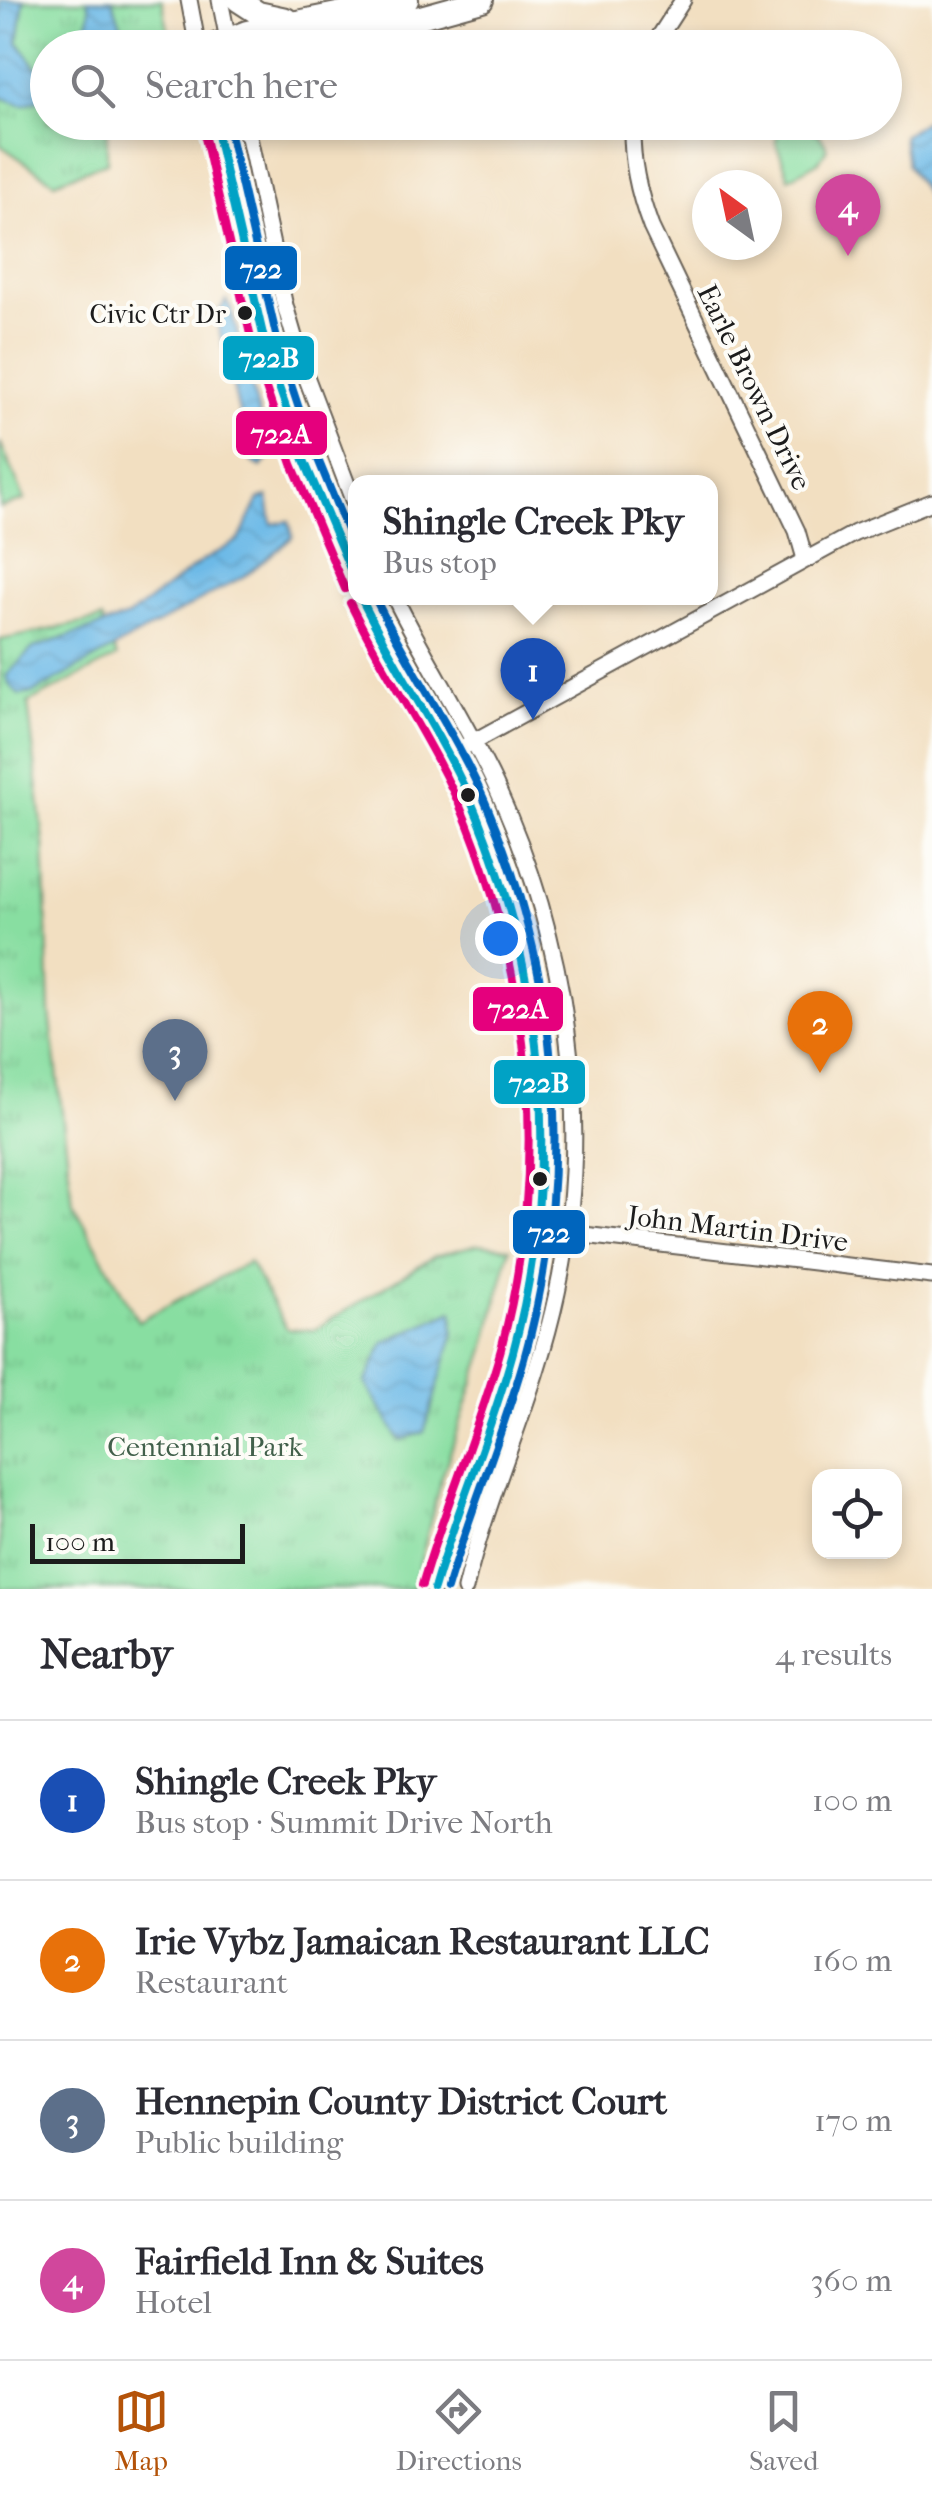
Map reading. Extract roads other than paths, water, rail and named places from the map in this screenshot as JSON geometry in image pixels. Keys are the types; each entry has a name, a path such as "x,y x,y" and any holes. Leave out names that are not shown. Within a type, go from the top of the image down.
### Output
{"highway":[{"path":"238,0 270,17 295,20 344,14"},
{"path":"278,30 407,0"},
{"path":"361,30 482,0"}],"street":[{"path":"189,0 195,30"},
{"path":"220,0 221,30"},
{"path":"663,30 682,0"},
{"path":"218,140 242,254 276,381 308,472 348,565"},
{"path":"251,140 284,302 304,372 348,487"},
{"name":"Earle Brown Drive","path":"631,140 637,191 651,227 797,531 806,560"},
{"path":"447,756 884,519 932,502"},
{"path":"366,605 476,813 500,872 526,964 544,1094 539,1226 513,1352 434,1589"},
{"path":"400,605 473,740 507,810 527,864 554,959 572,1078 572,1207 558,1290 542,1357 478,1540 465,1589"},
{"name":"John Martin Drive","path":"539,1226 566,1233 932,1276"}],"water":[{"path":"0,0 24,0 18,42 30,58 30,103 23,105 0,97"},
{"path":"88,0 112,0 121,25 117,30 84,30"},
{"path":"932,116 932,204 907,165 903,136"},
{"path":"226,300 266,440 268,460 261,467 251,461 216,317"},
{"path":"268,497 272,524 289,521 293,537 246,575 33,693 19,695 9,684 6,676 33,648 128,617 202,561 239,540 259,499"},
{"path":"453,1311 454,1332 424,1432 400,1440 365,1383 384,1342"}],"place":[{"name":"Fairfield Inn & Suites","path":"848,256"},
{"name":"Civic Ctr Dr","path":"245,313"},
{"name":"Shingle Creek Pky","path":"533,720"},
{"name":"Irie Vybz Jamaican Restaurant LLC","path":"820,1073"},
{"name":"Hennepin County District Court","path":"175,1101"}],"park label":[{"name":"Centennial Park","path":"205,1446"}]}
